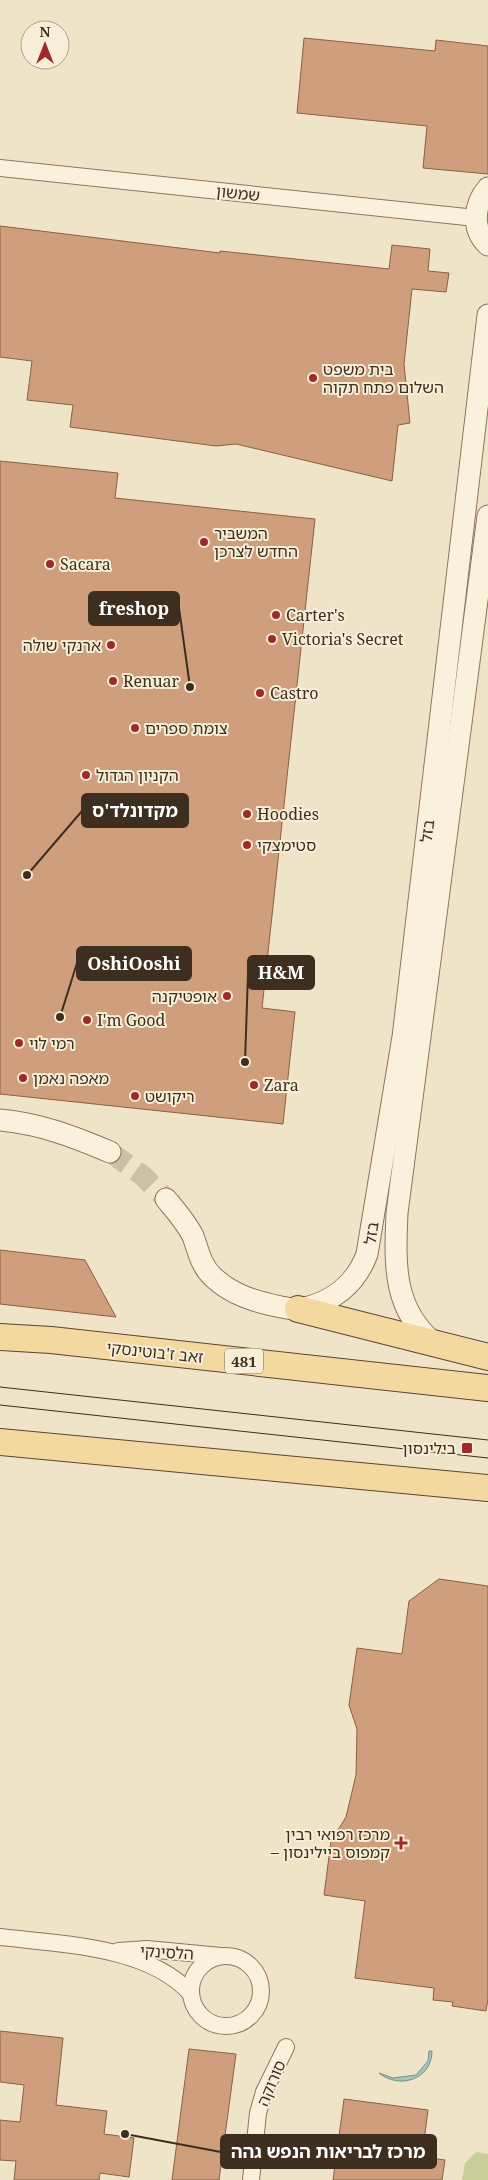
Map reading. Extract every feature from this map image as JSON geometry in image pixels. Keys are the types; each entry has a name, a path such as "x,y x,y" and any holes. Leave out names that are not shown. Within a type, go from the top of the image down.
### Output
{"main road":[{"path":"298,1309 488,1357"},
{"name":"זאב ז'בוטינסקי","path":"0,1337 51,1340 488,1388"},
{"path":"0,1442 488,1488"}],"street":[{"name":"שמשון","path":"0,168 476,218"},
{"path":"488,188 477,206 476,218 478,231 488,245"},
{"name":"בזל","path":"298,1309 326,1301 349,1285 361,1269 367,1254 403,1037 488,315"},
{"name":"בזל","path":"435,1344 423,1334 412,1320 401,1293 397,1274 397,1213 488,516"},
{"path":"0,1120 27,1122 49,1127 110,1152"},
{"path":"166,1199 183,1218 192,1235 200,1258 212,1276 233,1292 260,1303 298,1309"},
{"name":"הלסינקי","path":"0,1937 111,1952 166,1972 181,1983 191,1994"},
{"name":"הלסינקי","path":"111,1952 148,1949 223,1956"},
{"path":"223,1956 235,1957 245,1962 254,1970 259,1980 261,1991 259,2002 253,2012 245,2020 235,2024 214,2023 198,2012 191,1994 192,1983 196,1973 203,1964 212,1958 223,1956"},
{"name":"סורוקה","path":"251,2180 258,2113 264,2092 286,2047"}],"green space":[{"path":"476,2152 488,2154 488,2180 462,2180 465,2163"}],"water":[{"path":"429,2051 432,2051 431,2061 427,2069 413,2079 396,2081 379,2073 393,2078 416,2075 428,2061"}],"building":[{"path":"304,38 435,51 436,40 488,46 488,174 423,168 427,126 297,113"},
{"path":"0,226 220,253 220,251 389,269 392,245 430,249 428,271 449,273 446,292 412,289 404,364 410,423 398,425 392,481 236,444 216,446 70,427 73,405 27,400 32,361 0,357"},
{"path":"0,461 118,473 115,498 315,519 262,1008 295,1012 283,1124 0,1094"},
{"path":"0,1250 85,1260 116,1317 0,1304"},
{"path":"439,1579 488,1586 488,1999 486,2011 452,2006 453,2002 433,2000 434,1988 355,1978 365,1901 324,1895 331,1841 346,1817 356,1775 357,1729 349,1705 357,1648 402,1654 409,1601"},
{"path":"0,2031 63,2038 56,2105 107,2111 104,2134 134,2138 129,2177 100,2173 99,2180 14,2180 16,2161 0,2160 0,2120 20,2122 24,2085 0,2082"},
{"path":"189,2049 236,2054 219,2180 172,2180"},
{"path":"344,2099 428,2110 422,2157 445,2160 442,2180 333,2180"}],"tunnel":[{"path":"110,1152 143,1176 166,1199"}],"tram line":[{"path":"0,1387 488,1440"},
{"path":"0,1405 488,1458"}],"place":[{"name":"בית משפט השלום פתח תקוה","path":"313,378"},
{"name":"המשביר החדש לצרכן","path":"204,542"},
{"name":"Sacara","path":"50,564"},
{"name":"Carter's","path":"276,615"},
{"name":"Victoria's Secret","path":"272,639"},
{"name":"ארנקי שולה","path":"111,645"},
{"name":"Renuar","path":"113,681"},
{"name":"freshop","path":"190,687"},
{"name":"Castro","path":"260,693"},
{"name":"צומת ספרים","path":"135,728"},
{"name":"הקניון הגדול","path":"86,775"},
{"name":"Hoodies","path":"247,814"},
{"name":"סטימצקי","path":"247,845"},
{"name":"מקדונלד'ס","path":"27,875"},
{"name":"אופטיקנה","path":"227,996"},
{"name":"OshiOoshi","path":"60,1017"},
{"name":"I'm Good","path":"87,1020"},
{"name":"רמי לוי","path":"19,1043"},
{"name":"H&M","path":"245,1062"},
{"name":"מאפה נאמן","path":"23,1078"},
{"name":"Zara","path":"254,1085"},
{"name":"ריקושט","path":"135,1096"},
{"name":"בילינסון","path":"467,1448"},
{"name":"מרכז רפואי רבין – קמפוס ביילינסון","path":"401,1843"},
{"name":"מרכז לבריאות הנפש גהה","path":"125,2134"}]}
